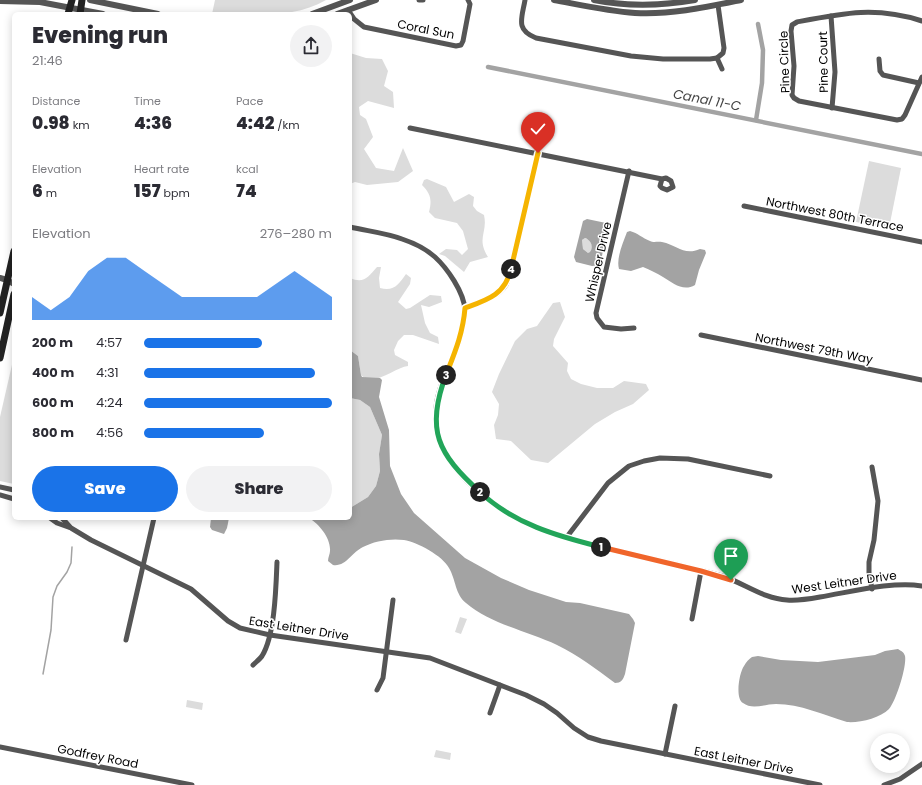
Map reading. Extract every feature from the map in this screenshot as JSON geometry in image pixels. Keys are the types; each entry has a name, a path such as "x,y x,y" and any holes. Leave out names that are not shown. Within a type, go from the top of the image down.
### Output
{"main road":[{"path":"80,12 82,0"},
{"path":"0,313 12,263"},
{"path":"0,358 12,303"}],"street":[{"path":"0,0 40,2 70,7 80,12"},
{"path":"90,0 148,12"},
{"path":"342,12 376,0"},
{"name":"Coral Sun","path":"352,16 358,24 364,27 456,46 461,45 463,41 470,4 468,0"},
{"path":"525,0 521,24 523,30 529,36 631,56 663,59 710,59 717,58 723,53 724,48 718,5"},
{"path":"554,0 609,11 636,13 677,12 741,0"},
{"path":"594,0 639,6 668,5 695,0"},
{"path":"317,12 346,1 348,10"},
{"name":"Pine Circle","path":"922,20 893,14 868,12 848,13 797,22 792,25 790,31 794,66 792,95 799,101 897,120 902,119 905,115 922,77"},
{"name":"Pine Court","path":"831,16 835,72 832,108"},
{"path":"717,58 722,69"},
{"path":"880,59 880,71 883,75 920,83"},
{"path":"410,128 629,171 662,179"},
{"path":"465,308 486,300 498,293 506,285 538,153"},
{"name":"Whisper Drive","path":"629,171 596,313 597,318 604,327 621,329 634,328"},
{"name":"Northwest 80th Terrace","path":"744,206 922,242"},
{"name":"West Leitner Drive","path":"352,227 401,238 420,246 435,257 447,270 456,284 465,308 464,325 440,390 435,419 438,434 442,448 451,463 465,479 487,499 513,517 538,529 566,538 701,571 731,580 776,599 803,600 894,585 911,584 922,586"},
{"name":"Northwest 79th Way","path":"701,336 922,380"},
{"path":"566,538 608,483 629,466 644,461 660,458 688,459 770,476"},
{"path":"872,467 878,501 874,540 869,562 869,573 872,589"},
{"path":"0,487 12,490"},
{"path":"0,495 12,498"},
{"name":"East Leitner Drive","path":"53,520 191,589 228,622 240,628 270,635 430,658 526,695 544,704 574,728 588,737 601,742 820,785"},
{"name":"East Leitner Drive","path":"64,520 71,528"},
{"path":"126,640 154,520"},
{"path":"253,665 262,656 270,635 275,598 277,562"},
{"path":"692,619 701,571"},
{"path":"376,690 382,678 393,600"},
{"path":"490,712 500,685"},
{"path":"665,754 675,706"},
{"name":"Godfrey Road","path":"0,747 192,785"},
{"path":"884,785 900,779 922,764"}],"shaded area":[{"path":"215,0 326,0 299,11 292,12 212,12"},
{"path":"352,54 366,58 382,59 388,71 384,86 393,92 394,108 368,101 359,107 360,115 366,119 373,137 364,149 376,168 394,171 403,148 413,171 398,182 367,185 355,182 352,183"},
{"path":"869,161 901,168 889,228 856,222"},
{"path":"427,179 446,187 454,202 469,194 474,197 473,206 477,211 484,215 485,226 483,245 488,257 470,262 464,272 445,256 439,254 446,249 457,250 462,255 468,249 463,231 457,223 435,218 429,212 430,197 422,185 424,180"},
{"path":"587,219 606,223 607,226 600,265 592,266 576,262 574,257 583,221","holes":["585,238 592,246 590,252 588,253 583,249 582,240"]},
{"path":"630,231 651,242 667,243 685,251 700,249 705,250 706,253 695,285 686,288 678,286 643,267 631,271 619,269 618,260 620,250 627,232"},
{"path":"585,238 589,240 592,245 591,252 588,253 583,249 582,240"},
{"path":"377,267 381,267 379,278 380,288 385,289 396,286 406,274 411,278 410,284 398,302 406,309 430,295 441,296 442,302 429,307 421,305 425,323 430,333 438,337 439,344 413,335 404,335 398,341 394,350 395,355 408,362 408,366 384,376 372,379 361,375 358,356 352,352 352,279 362,280"},
{"path":"560,302 565,317 554,339 553,346 568,363 567,371 571,379 581,384 597,388 613,388 624,381 646,384 649,390 633,404 615,412 595,424 548,463 531,460 511,441 496,439 494,425 498,415 499,404 492,392 515,341 527,329 537,326 553,303"},
{"path":"352,352 358,356 362,377 380,378 382,380 379,397 389,430 390,466 401,494 414,513 465,558 501,578 529,590 566,602 580,603 629,614 635,623 625,674 622,681 615,683 587,662 565,649 546,640 498,622 476,610 462,599 446,563 436,554 409,541 399,539 383,540 359,549 342,564 333,565 328,561 330,551 329,541 324,532 312,520 352,520 352,507 368,497 376,486 380,471 379,454 382,435 370,407 360,400 352,398"},
{"path":"12,365 12,484 0,481 0,417"},
{"path":"352,398 360,400 370,407 382,435 379,454 380,471 376,486 368,497 352,507"},
{"path":"211,520 229,520 224,534 212,530 210,527"},
{"path":"460,617 467,619 461,634 455,632"},
{"path":"898,649 904,654 905,661 903,675 895,699 889,709 870,719 858,722 847,722 812,710 785,704 750,706 743,703 739,697 738,691 742,669 752,657 758,656 781,660 818,662 875,655 885,651"},
{"path":"187,700 203,703 202,710 186,707"},
{"path":"436,750 451,753 450,760 434,757"}],"waterway":[{"path":"756,120 762,83 763,50 758,24"},
{"name":"Canal 11-C","path":"488,67 922,154"},
{"path":"43,674 51,630 53,597 57,586 67,572 71,563 72,547"}],"route":[{"path":"538,153 506,285 498,293 486,300 465,308 464,325 440,390 437,405 435,419 442,448 451,463 465,479 487,499 513,517 538,529 566,538 699,570 731,580"}]}
